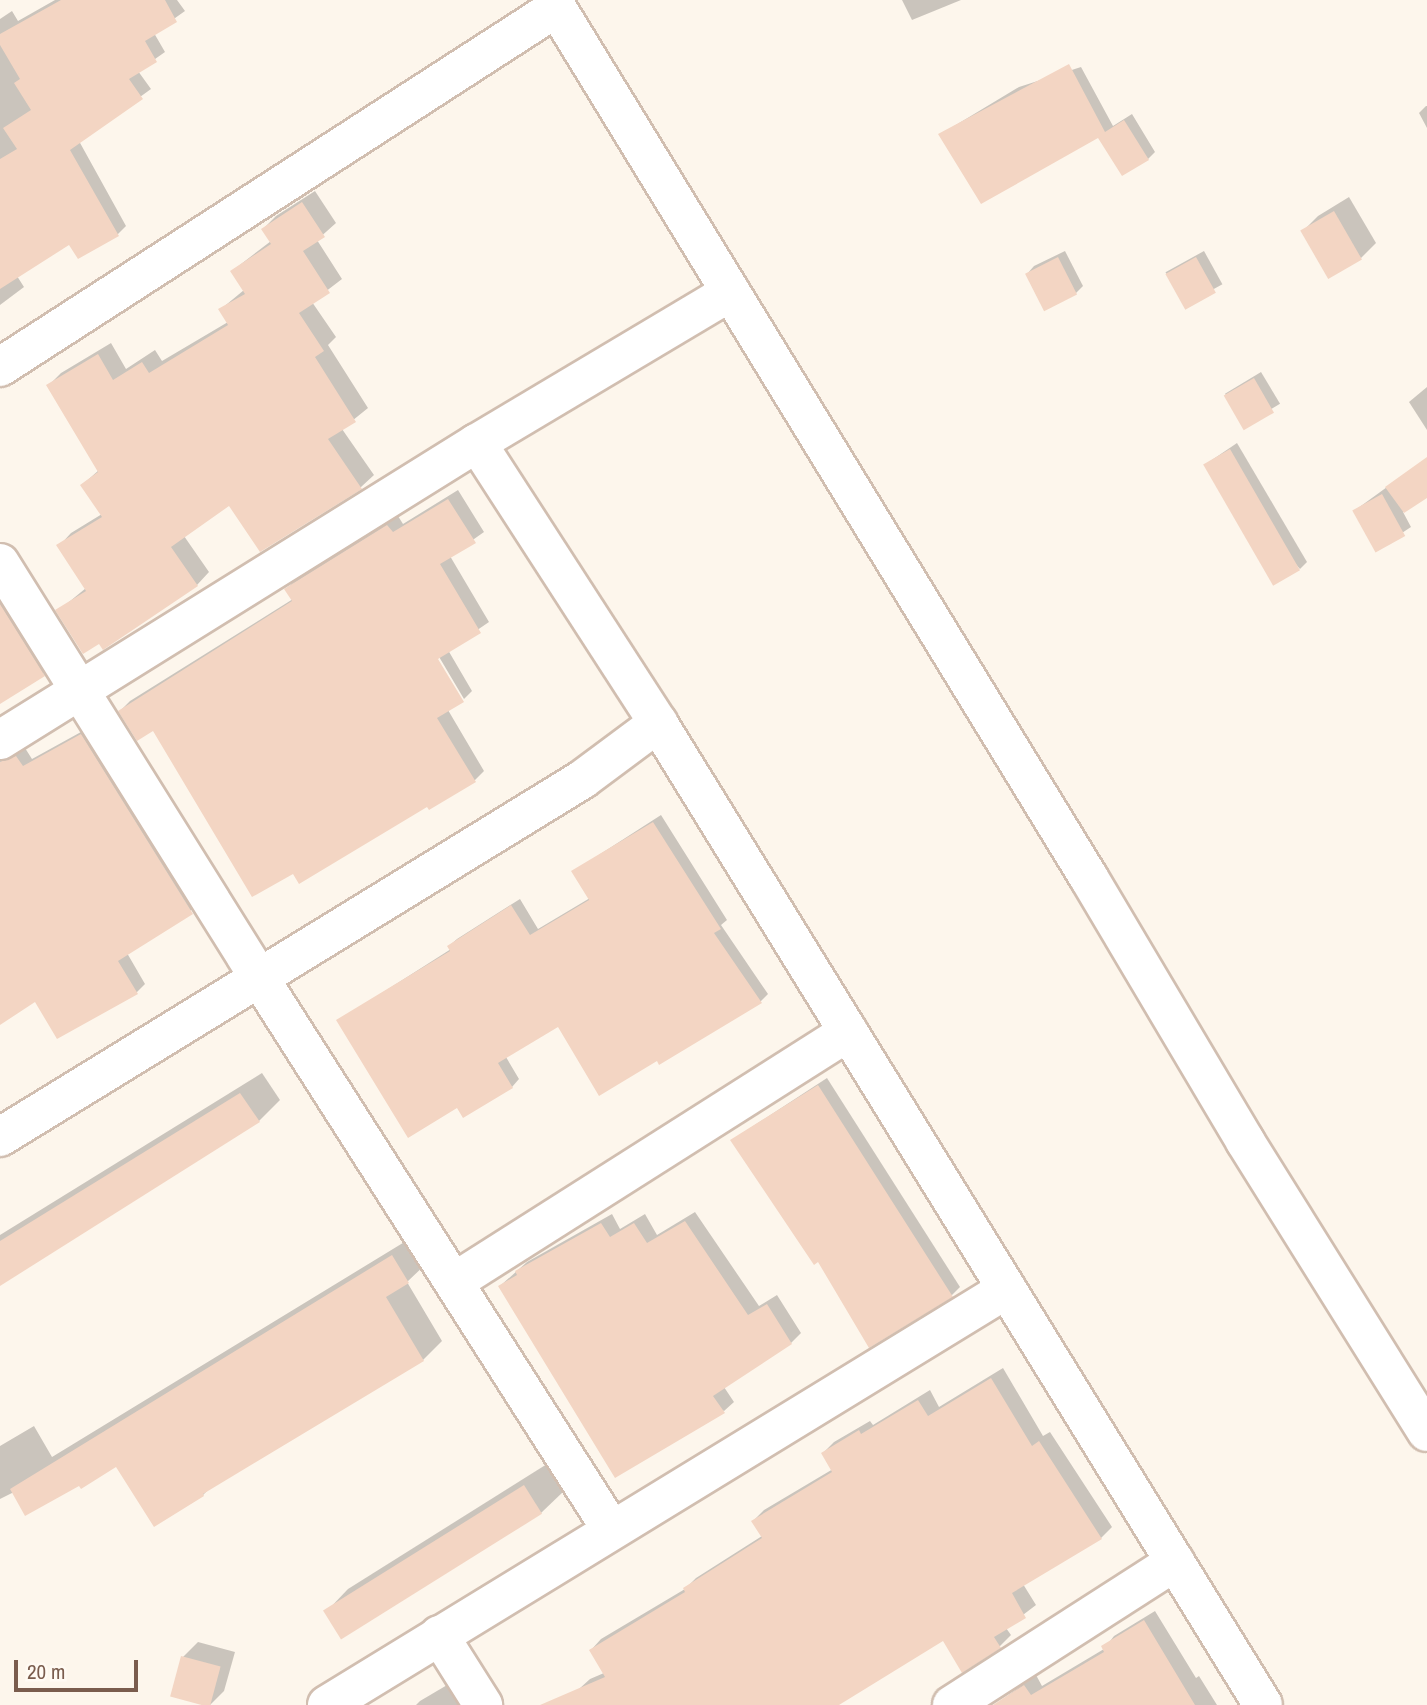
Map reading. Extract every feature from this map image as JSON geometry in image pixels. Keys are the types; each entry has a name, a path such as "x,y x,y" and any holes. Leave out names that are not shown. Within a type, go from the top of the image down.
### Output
{"street":[{"path":"0,367 554,4 1089,878 1245,1141 1427,1432"},
{"path":"0,740 477,443 730,292"},
{"path":"477,443 658,723 1263,1705"},
{"path":"0,563 260,979 611,1529"},
{"path":"0,1138 583,779 658,723"},
{"path":"454,1282 848,1032"},
{"path":"327,1705 1007,1289"},
{"path":"952,1705 1175,1562"},
{"path":"439,1636 483,1705"}],"building":[{"path":"61,0 165,0 177,22 145,41 157,62 129,79 143,99 70,150 119,236 78,259 69,245 0,289 0,159 17,149 3,128 31,110 14,83 20,79 0,45 0,34"},
{"path":"1069,64 1105,132 1124,120 1149,160 1122,176 1098,138 981,204 938,134"},
{"path":"302,202 325,237 303,251 330,293 299,313 324,351 315,357 356,422 328,439 362,489 260,552 229,506 171,547 198,586 103,650 99,644 83,654 55,610 86,591 56,545 102,517 80,485 98,472 46,385 98,354 113,380 142,362 149,373 228,325 218,309 245,294 230,271 271,244 261,229"},
{"path":"1334,211 1362,259 1328,279 1300,230"},
{"path":"1058,257 1077,294 1044,311 1025,274"},
{"path":"1196,257 1216,293 1185,310 1165,274"},
{"path":"1254,378 1274,413 1244,430 1224,396"},
{"path":"1230,449 1300,570 1273,586 1203,464"},
{"path":"1427,457 1427,498 1404,513 1385,487"},
{"path":"1382,494 1405,536 1376,552 1352,510"},
{"path":"448,499 476,543 440,564 481,633 438,659 464,702 437,718 476,782 429,810 427,807 299,884 293,874 252,897 153,731 137,741 118,711 292,601 284,589 387,525 393,532"},
{"path":"0,604 45,676 0,704"},
{"path":"81,734 193,914 118,961 138,994 57,1039 35,1002 0,1025 0,762 16,756 23,766"},
{"path":"653,822 721,929 714,933 762,1003 659,1065 657,1061 599,1096 558,1027 498,1063 513,1088 463,1118 457,1108 408,1138 336,1020 450,951 447,946 511,905 530,935 589,900 571,871"},
{"path":"818,1085 953,1297 869,1348 818,1262 814,1265 730,1140"},
{"path":"240,1093 260,1122 0,1286 0,1241"},
{"path":"685,1221 748,1315 767,1304 792,1344 713,1396 725,1413 615,1478 498,1286 517,1275 515,1271 601,1223 610,1237 634,1223 647,1243"},
{"path":"392,1255 409,1283 386,1297 424,1361 203,1494 204,1496 154,1527 116,1467 81,1489 79,1486 25,1516 10,1489"},
{"path":"991,1378 1032,1446 1039,1441 1102,1539 1012,1593 1026,1618 994,1637 1001,1648 962,1673 943,1641 839,1705 540,1705 605,1677 589,1650 685,1592 683,1588 762,1538 751,1521 832,1472 821,1453 859,1430 861,1434 918,1400 928,1416"},
{"path":"524,1485 542,1514 341,1639 323,1611"},
{"path":"1144,1620 1195,1705 993,1705 1024,1685 1031,1695 1104,1652 1101,1646"},
{"path":"181,1656 221,1667 210,1705 170,1697"}]}
